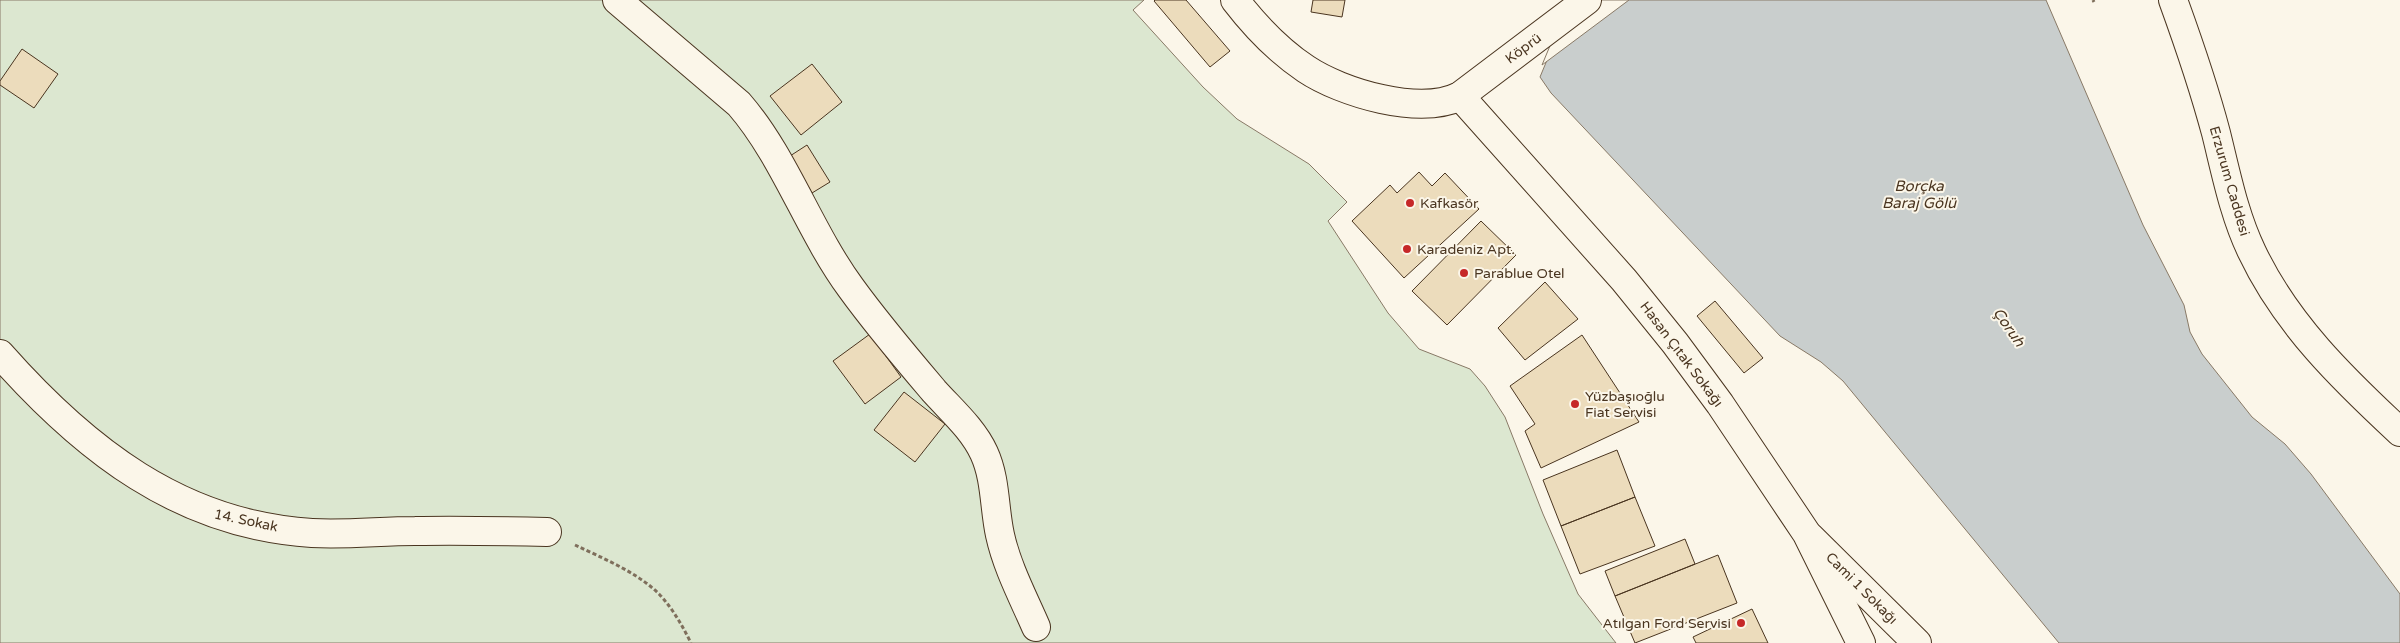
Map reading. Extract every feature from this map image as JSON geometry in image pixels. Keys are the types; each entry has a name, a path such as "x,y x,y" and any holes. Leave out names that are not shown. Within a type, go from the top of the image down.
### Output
{"street":[{"path":"617,0 739,104 753,119 814,229 850,287 909,362 976,439 990,471 1006,558 1036,627"},
{"name":"Köprü","path":"1235,0 1273,42 1307,70 1338,84 1378,98 1437,104 1460,96 1587,0"},
{"name":"Erzurum Caddesi","path":"2173,0 2204,88 2234,204 2252,252 2292,320 2334,369 2400,432"},
{"name":"Hasan Çıtak Sokağı","path":"1460,96 1624,280 1670,336 1769,474 1807,534 1861,643"},
{"name":"14. Sokak","path":"0,354 54,412 92,445 126,470 162,492 204,511 261,525 312,533 417,530 547,532"},
{"name":"Cami 1 Sokağı","path":"1807,534 1917,643"}],"path":[{"path":"547,532 604,559 634,576 658,593 677,616 691,643"}],"green space":[{"path":"0,0 1144,0 1133,10 1203,87 1237,119 1309,164 1347,202 1328,221 1388,313 1419,349 1470,369 1485,386 1505,417 1543,514 1578,594 1616,643 0,643"}],"water":[{"name":"Borçka Baraj Gölü","path":"1572,0 2046,0 2143,225 2184,305 2190,332 2202,354 2252,417 2285,444 2311,474 2400,594 2400,643 2059,643 1843,381 1821,362 1780,336 1551,93 1540,77"}],"pier":[{"path":"1569,0 1629,0 1542,65"}],"building":[{"path":"1155,0 1186,0 1230,51 1210,67"},
{"path":"1313,0 1345,0 1342,17 1311,12"},
{"path":"22,49 58,74 34,108 0,85 0,81"},
{"path":"812,64 842,102 801,135 770,96"},
{"path":"807,145 830,182 812,193 790,156"},
{"name":"Karadeniz Apt.","path":"1419,172 1432,186 1445,173 1479,209 1404,278 1352,221 1390,185 1397,193"},
{"name":"Parablue Otel","path":"1481,221 1516,255 1447,325 1412,291"},
{"path":"1545,282 1578,319 1525,360 1498,328"},
{"path":"1715,301 1763,358 1744,373 1697,316"},
{"path":"870,334 901,377 865,404 833,361"},
{"name":"Yüzbaşıoğlu Fiat Servisi","path":"1582,335 1639,422 1541,468 1525,431 1535,424 1510,386"},
{"path":"904,392 945,424 915,462 874,430"},
{"path":"1617,450 1635,497 1561,526 1543,480"},
{"path":"1635,497 1655,546 1580,574 1561,526"},
{"path":"1685,539 1695,564 1615,596 1605,571"},
{"path":"1718,555 1737,603 1635,643 1615,596"},
{"name":"Atılgan Ford Servisi","path":"1752,609 1768,643 1696,643 1693,637"}],"place":[{"name":"Kafkasör","path":"1410,203"},
{"name":"Karadeniz Apt.","path":"1407,249"},
{"name":"Parablue Otel","path":"1464,273"},
{"name":"Yüzbaşıoğlu Fiat Servisi","path":"1575,404"},
{"name":"Atılgan Ford Servisi","path":"1741,623"}],"water label":[{"name":"Çoruh","path":"2009,327"}]}
